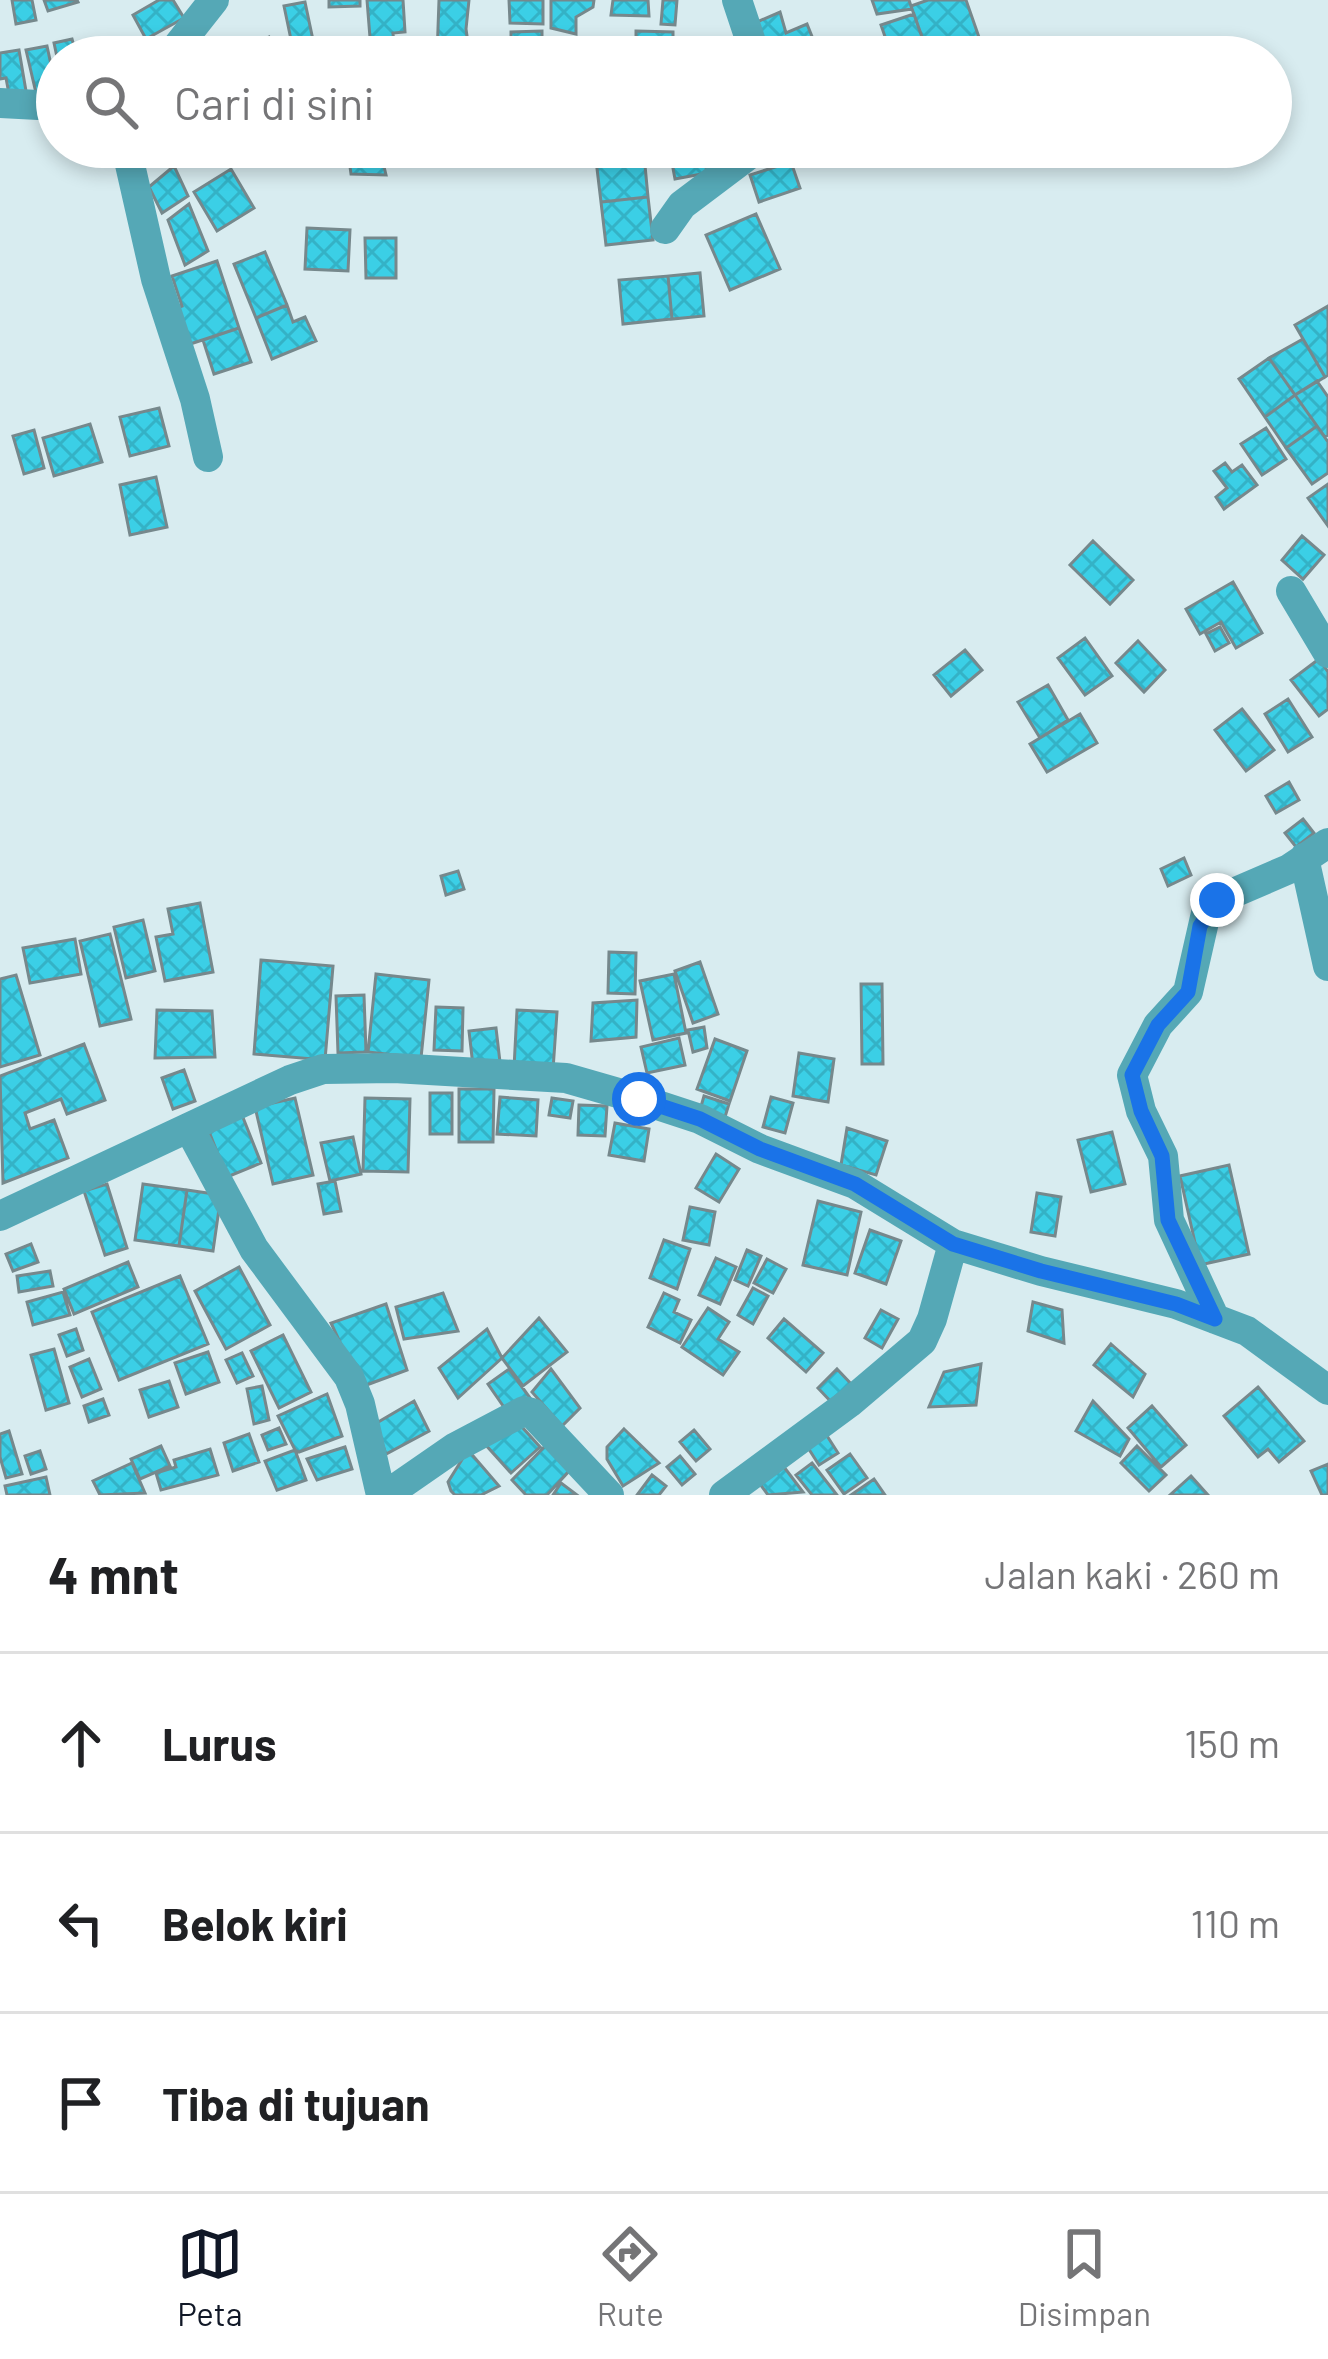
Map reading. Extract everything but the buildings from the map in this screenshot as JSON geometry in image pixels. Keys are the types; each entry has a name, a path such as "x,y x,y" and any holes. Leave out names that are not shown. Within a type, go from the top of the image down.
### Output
{"street":[{"path":"186,36 214,0"},
{"path":"737,0 749,36"},
{"path":"0,103 36,105"},
{"path":"131,168 156,279 208,457"},
{"path":"665,229 682,205 731,168"},
{"path":"1291,591 1328,653"},
{"path":"1215,1319 1168,1220 1162,1156 1141,1111 1132,1075 1158,1025 1188,992 1206,913 1217,900 1289,869 1316,850 1328,966"},
{"path":"0,1216 323,1069 394,1068 566,1078 700,1119 760,1149 855,1184 953,1244 1176,1304 1246,1331 1328,1390"},
{"path":"189,1128 254,1249 349,1378 384,1495 471,1437 524,1411 532,1413 609,1495"},
{"path":"724,1495 922,1341 953,1244"}],"route":[{"path":"639,1099 700,1119 760,1149 855,1184 953,1244 1176,1304 1215,1319 1168,1220 1162,1156 1141,1111 1132,1075 1158,1025 1188,992 1200,926 1217,900"}]}
